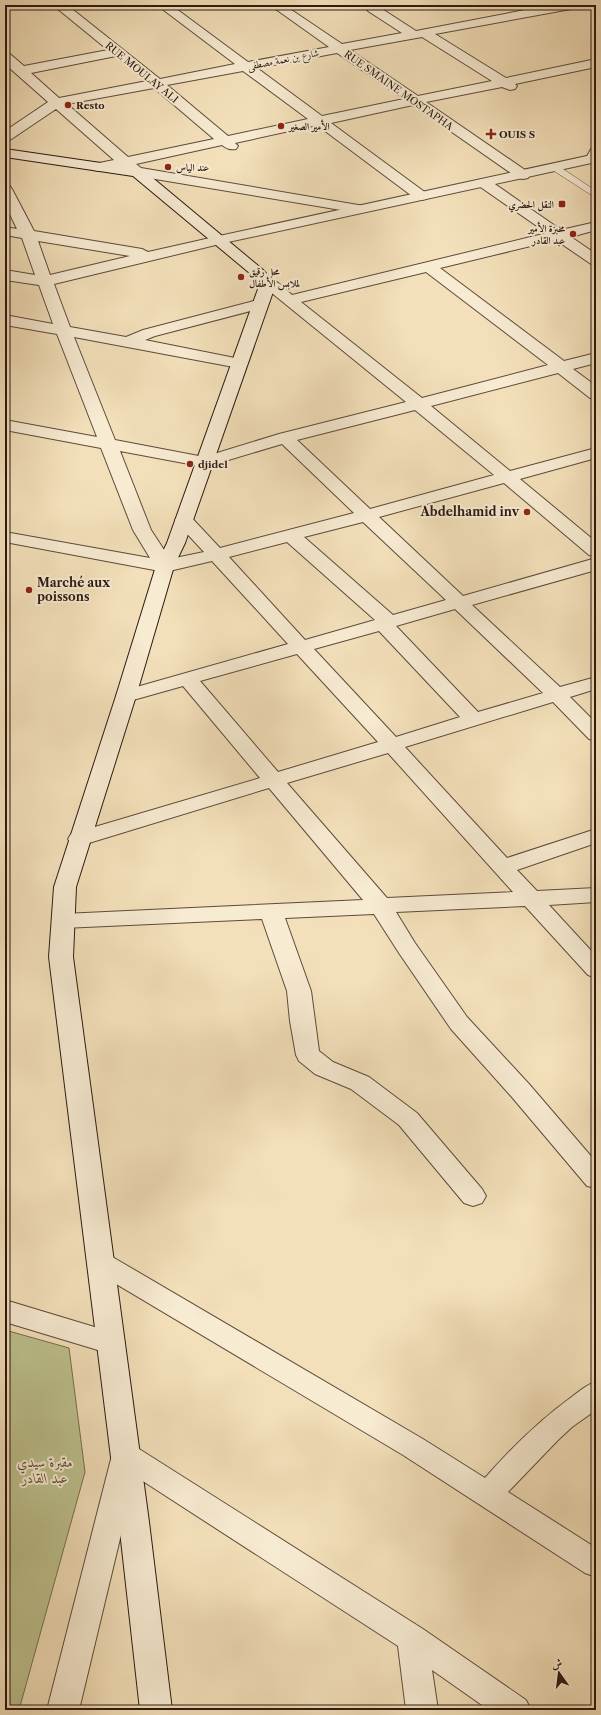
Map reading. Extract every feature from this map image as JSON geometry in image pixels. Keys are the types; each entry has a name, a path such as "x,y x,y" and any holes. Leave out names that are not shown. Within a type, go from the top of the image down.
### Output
{"street":[{"name":"RUE MOULAY ALI","path":"58,5 157,83 227,143"},
{"path":"163,5 421,196"},
{"name":"RUE SMAINE MOSTAPHA","path":"276,5 523,175"},
{"path":"373,5 372,8 508,85 596,72"},
{"name":"شارع بن نعمة مصطفى","path":"5,137 57,102 571,5"},
{"path":"20,71 118,52"},
{"path":"5,58 257,272 265,281 419,404 596,551"},
{"path":"132,167 227,143 508,85 596,63"},
{"path":"5,153 99,166 132,167 359,209"},
{"path":"5,275 45,281 219,240 484,182 523,175 595,156"},
{"path":"484,182 596,261"},
{"path":"5,189 28,235 63,330 142,530 165,566"},
{"path":"290,300 596,226"},
{"path":"5,231 152,256"},
{"path":"428,266 596,394"},
{"path":"156,1710 126,1455 61,957 65,887 79,839 126,696 165,566 176,543 266,289 265,281"},
{"path":"128,342 150,333 260,304"},
{"path":"5,320 239,363"},
{"path":"5,425 205,462 285,438 596,358"},
{"path":"285,438 557,695 596,735"},
{"path":"5,537 165,566 216,555 596,453"},
{"path":"184,520 392,745 596,970"},
{"path":"290,535 386,623 474,720"},
{"path":"126,696 596,564"},
{"path":"187,679 381,906 407,948 459,1023 520,1090 596,1179"},
{"path":"79,839 596,683"},
{"path":"503,867 596,836"},
{"path":"63,921 596,895"},
{"path":"271,911 299,991 308,1055 324,1068 360,1083 408,1119 473,1196"},
{"path":"100,1262 413,1447 596,1564"},
{"path":"5,1310 111,1343"},
{"path":"488,1494 520,1458 558,1422 590,1406"},
{"path":"126,1455 412,1639 515,1710"},
{"path":"62,1710 126,1455"},
{"path":"412,1639 422,1710"}],"lane":[{"path":"554,167 596,195"}],"green space":[{"name":"مقبرة سيدي عبد القادر","path":"5,1330 69,1348 85,1472 19,1710 5,1710"}],"place":[{"name":"Resto","path":"68,105"},
{"name":"الأمير الصغير","path":"281,126"},
{"name":"OUIS S","path":"491,134"},
{"name":"عند الياس","path":"168,167"},
{"name":"النقل الحضري","path":"562,204"},
{"name":"مخبزة الأمير عبد القادر","path":"573,234"},
{"name":"محل رقيق لملابس الأطفال","path":"241,277"},
{"name":"djidel","path":"190,464"},
{"name":"Abdelhamid inv","path":"527,512"},
{"name":"Marché aux poissons","path":"29,590"}]}
